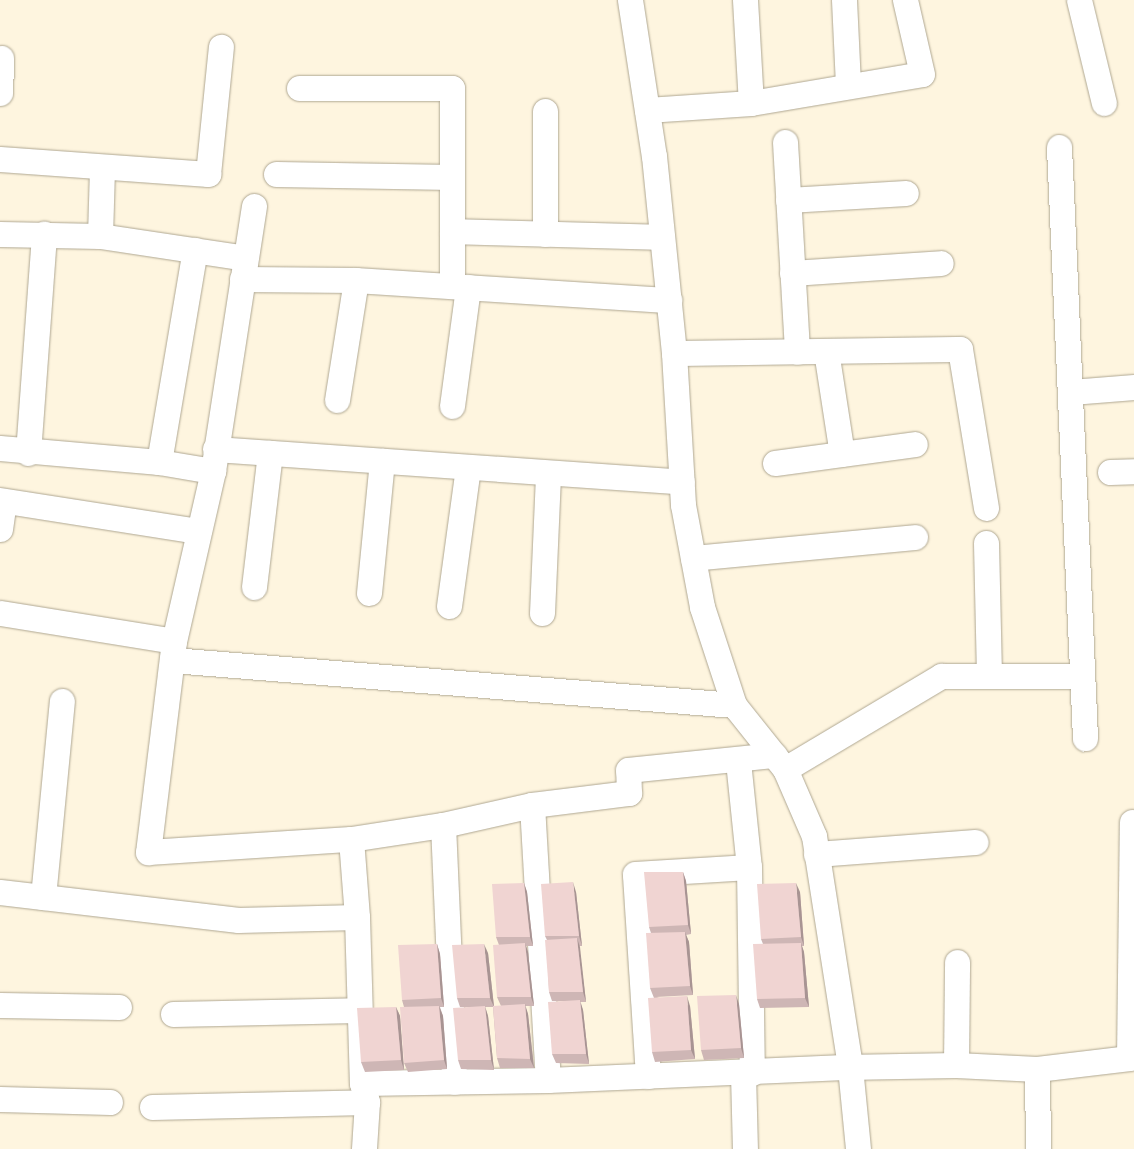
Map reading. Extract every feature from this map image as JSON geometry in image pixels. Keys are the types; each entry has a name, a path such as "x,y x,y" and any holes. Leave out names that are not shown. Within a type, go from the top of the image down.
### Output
{"street":[{"path":"630,0 647,110 669,300 682,482 702,607 734,706 780,762 814,836 850,1067 858,1149"},
{"path":"745,0 751,103"},
{"path":"844,0 848,86"},
{"path":"647,110 751,103 922,74 905,0"},
{"path":"1079,0 1104,103"},
{"path":"0,159 208,174 221,47"},
{"path":"0,93 1,58"},
{"path":"298,88 452,88 452,231 460,287 452,406"},
{"path":"545,111 545,234"},
{"path":"785,142 797,352"},
{"path":"1059,147 1085,738"},
{"path":"100,236 102,167"},
{"path":"276,174 452,177"},
{"path":"788,200 906,193"},
{"path":"254,206 214,460 173,651 148,852 351,839 443,826 532,805 630,793 628,770 738,761 780,762 941,676 1082,676"},
{"path":"452,231 662,237"},
{"path":"0,234 100,236 195,250 243,268 356,280 669,300"},
{"path":"28,453 44,234"},
{"path":"159,462 195,250"},
{"path":"792,273 941,263"},
{"path":"337,400 356,280"},
{"path":"674,352 960,349 986,508"},
{"path":"826,351 842,454"},
{"path":"1071,392 1134,387"},
{"path":"775,463 915,444"},
{"path":"0,448 28,453 159,462 214,460 270,453 682,482"},
{"path":"254,587 270,453"},
{"path":"369,593 382,461"},
{"path":"449,606 468,467"},
{"path":"542,613 548,472"},
{"path":"0,529 2,500 199,531"},
{"path":"693,558 915,537"},
{"path":"986,543 989,676"},
{"path":"0,613 173,651 734,706"},
{"path":"43,897 62,701"},
{"path":"738,761 749,867 748,1073 744,1149"},
{"path":"532,805 548,1080"},
{"path":"152,1107 365,1093 454,1082 748,1073 850,1067 956,1065 1037,1069 1130,1058 1132,822"},
{"path":"443,826 454,1082"},
{"path":"351,839 357,917 358,1010 365,1093 364,1149"},
{"path":"816,854 976,842"},
{"path":"648,1076 635,874 749,867"},
{"path":"0,892 238,920 357,917"},
{"path":"956,1065 957,962"},
{"path":"0,1005 119,1007"},
{"path":"173,1014 358,1010"},
{"path":"1037,1069 1038,1149"},
{"path":"0,1099 110,1102"}],"building":[{"path":"644,872 683,872 688,925 649,927"},
{"path":"573,882 579,936 545,936 541,884"},
{"path":"524,883 530,937 496,937 492,884"},
{"path":"796,883 801,937 761,939 757,884"},
{"path":"685,932 690,986 650,988 646,933"},
{"path":"577,938 583,992 549,992 545,940"},
{"path":"525,943 531,997 497,997 493,945"},
{"path":"801,943 805,998 757,999 753,944"},
{"path":"437,944 441,998 402,1000 398,945"},
{"path":"484,944 490,998 457,998 452,945"},
{"path":"736,995 741,1048 701,1050 697,996"},
{"path":"687,996 691,1050 652,1052 648,998"},
{"path":"580,1000 586,1054 552,1054 548,1002"},
{"path":"525,1004 530,1059 497,1058 493,1006"},
{"path":"439,1006 444,1060 404,1063 400,1007"},
{"path":"485,1006 491,1060 458,1060 453,1008"},
{"path":"396,1007 401,1060 361,1062 357,1008"}]}
